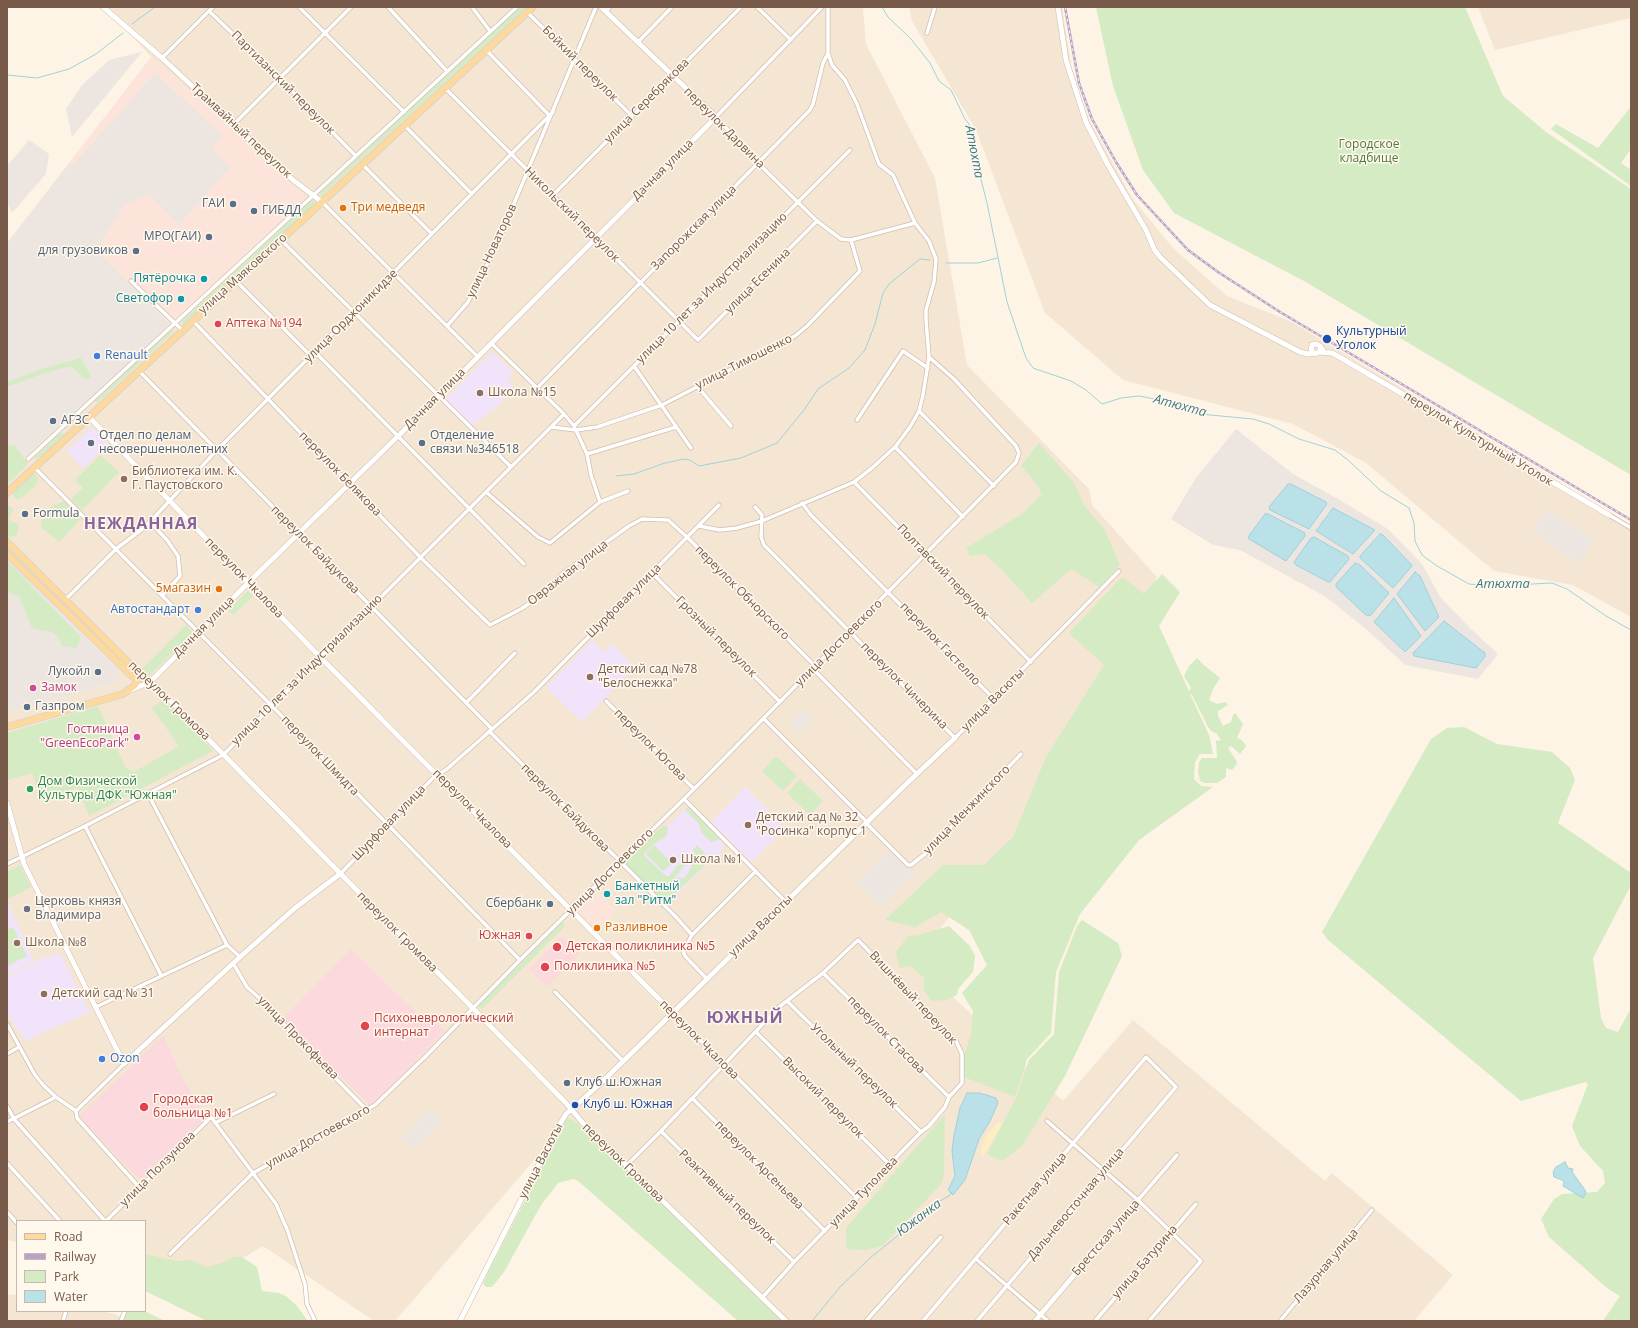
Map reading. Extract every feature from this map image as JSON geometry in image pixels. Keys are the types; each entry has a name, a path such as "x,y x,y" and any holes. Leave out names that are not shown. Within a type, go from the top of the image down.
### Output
{"main road":[{"name":"улица Маяковского","path":"7,493 533,7"},
{"name":"переулок Громова","path":"7,542 138,672"},
{"name":"переулок Громова","path":"7,554 132,676 128,690"},
{"path":"128,690 138,680 138,672"},
{"path":"132,676 138,680"},
{"name":"Дачная улица","path":"7,724 128,690"},
{"name":"Дачная улица","path":"7,727 111,698 128,690"}],"street":[{"name":"Трамвайный переулок","path":"103,7 162,58 293,180 322,202"},
{"path":"162,58 213,7"},
{"path":"299,7 404,112"},
{"path":"234,124 324,32 351,7"},
{"path":"388,7 447,71"},
{"path":"472,7 490,31"},
{"name":"улица Маяковского","path":"28,459 517,7"},
{"name":"улица Орджоникидзе","path":"528,172 596,7"},
{"name":"переулок Дарвина","path":"601,7 716,117 758,163 817,221 842,239 851,240"},
{"path":"606,12 610,7"},
{"path":"638,42 672,7"},
{"name":"улица Серебрякова","path":"552,196 741,7"},
{"path":"757,7 791,40"},
{"path":"699,526 720,530 737,528 762,521 854,482 895,447 910,427 919,411 929,357 926,310 934,282 936,259 929,241 915,223 892,175 880,164 846,80 832,66 828,53 828,7"},
{"path":"926,33 935,7"},
{"path":"1058,7 1066,60 1086,122 1111,171 1146,230 1154,249 1160,257 1210,305 1303,354 1321,351 1318,345 1314,344 1310,352"},
{"name":"Дачная улица","path":"128,690 150,682 198,632 478,357 716,117 820,8"},
{"name":"Партизанский переулок","path":"209,10 356,156"},
{"name":"Бойкий переулок","path":"527,12 632,116"},
{"path":"487,51 550,116"},
{"name":"Запорожская улица","path":"537,388 810,110 813,104 823,63 828,53"},
{"name":"Никольский переулок","path":"446,89 698,340"},
{"name":"улица Орджоникидзе","path":"65,600 116,549 150,522 217,450 553,112"},
{"path":"405,126 472,194"},
{"name":"улица 10 лет за Индустриализацию","path":"574,426 850,150"},
{"path":"363,165 432,234"},
{"name":"улица Новаторов","path":"447,326 468,302 495,249 528,172"},
{"path":"322,202 478,357"},
{"name":"улица Есенина","path":"698,340 817,221"},
{"path":"851,240 915,223"},
{"path":"281,240 511,467"},
{"name":"улица Тимошенко","path":"551,427 576,430 597,427 662,405 795,336 807,326 860,271 851,240"},
{"path":"236,280 311,356"},
{"path":"131,281 182,330"},
{"name":"переулок Белякова","path":"192,321 420,557 490,625"},
{"path":"491,343 564,414 574,426 587,454 591,475 600,502"},
{"path":"857,420 903,351 928,368"},
{"name":"переулок Культурный Уголок","path":"1321,351 1332,353 1341,358 1631,528"},
{"path":"315,352 397,437 524,564"},
{"name":"улица Достоевского","path":"170,1254 253,1173 367,1110 380,1100 764,719 1016,462 1019,453 1016,446 954,379 929,357"},
{"path":"634,366 691,448"},
{"name":"переулок Байдукова","path":"139,370 692,935"},
{"path":"697,386 731,426"},
{"path":"919,411 994,486"},
{"name":"улица 10 лет за Индустриализацию","path":"7,864 85,826 223,755 271,705 564,414"},
{"name":"переулок Чкалова","path":"89,417 320,657 857,1198"},
{"path":"587,454 676,427"},
{"path":"895,447 963,517"},
{"name":"переулок Шмидта","path":"34,467 271,705 520,960"},
{"name":"Полтавский переулок","path":"854,482 1031,662"},
{"path":"486,492 538,537 550,543 600,502 628,491"},
{"name":"переулок Гастелло","path":"802,503 811,515 994,699"},
{"name":"Шурфовая улица","path":"124,1064 240,956 295,908 340,874 433,778 534,692 719,505"},
{"name":"переулок Чичерина","path":"755,507 762,515 760,537 764,545 955,738"},
{"name":"Овражная улица","path":"490,625 521,609 542,595 562,574 629,526 642,519 668,520"},
{"name":"переулок Обнорского","path":"668,520 688,538 917,774"},
{"path":"150,522 167,540 178,556 180,576 162,596"},
{"name":"улица Васюты","path":"460,1321 562,1120 955,738 1119,571"},
{"name":"Грозный переулок","path":"652,572 780,702"},
{"path":"466,703 514,653"},
{"name":"переулок Громова","path":"138,672 150,682 223,755 571,1110 786,1321"},
{"path":"138,680 150,682"},
{"name":"переулок Югова","path":"606,701 694,789"},
{"path":"764,719 867,823"},
{"name":"улица Менжинского","path":"867,823 908,865 911,865 925,854 1021,754"},
{"path":"148,794 227,945 240,956"},
{"name":"переулок Югова","path":"684,799 786,902"},
{"path":"7,803 22,857 124,1064 76,1111"},
{"path":"85,826 161,975"},
{"path":"707,979 685,956 683,951 692,935 756,871"},
{"name":"Вишнёвый переулок","path":"823,973 858,940 956,1041 962,1054 962,1083"},
{"path":"96,1007 227,945"},
{"name":"улица Прокофьева","path":"233,964 247,987 267,1005 294,1036 367,1110"},
{"path":"626,1165 661,1131 723,1064 786,1001 823,973"},
{"name":"переулок Стасова","path":"823,973 949,1097"},
{"path":"555,992 623,1061"},
{"name":"Угольный переулок","path":"786,1001 921,1132"},
{"path":"7,1024 35,1075 56,1097 76,1111 77,1118 139,1188"},
{"name":"Высокий переулок","path":"756,1032 890,1165"},
{"path":"7,1054 20,1047"},
{"name":"Дальневосточная улица","path":"977,1321 1176,1087 1146,1057"},
{"name":"Ракетная улица","path":"923,1321 1146,1057"},
{"name":"улица Туполева","path":"762,1298 794,1262 921,1132 929,1126 945,1106 949,1097 962,1083"},
{"path":"274,1094 215,1123 276,1204 287,1229 305,1284 307,1304 315,1321"},
{"path":"7,1122 56,1097"},
{"name":"переулок Арсеньева","path":"692,1098 825,1231"},
{"path":"7,1106 14,1119 104,1220"},
{"name":"улица Ползунова","path":"106,1220 211,1117 215,1123"},
{"path":"1047,1121 1138,1200 1201,1261 1149,1321"},
{"name":"Реактивный переулок","path":"661,1131 794,1262"},
{"name":"Брестская улица","path":"1035,1321 1177,1155"},
{"path":"7,1163 59,1220"},
{"name":"улица Батурина","path":"1095,1321 1196,1204"},
{"name":"Лазурная улица","path":"1280,1321 1372,1210"},
{"path":"7,1212 16,1222"},
{"path":"866,1321 941,1236"},
{"path":"976,1259 1048,1321"}],"shaded area":[{"path":"98,7 863,7 866,44 935,178 967,365 1089,489 1092,505 1157,577 1057,795 913,959 1063,1101 1133,1020 1325,1181 1332,1173 1453,1275 1414,1321 781,1321 569,1120 395,1321 374,1321 263,1246 203,1282 146,1272 146,1220 16,1220 16,1242 7,1240 7,713 118,682 118,669 7,558 7,471 96,394 307,198 151,57 132,36"},
{"path":"909,7 1062,7 1073,77 1089,119 1132,198 1173,248 1227,296 1292,322 1631,525 1631,617 1573,585 1494,571 1366,463 1293,424 1123,380 1045,313 976,130 912,21"},
{"path":"1478,7 1631,7 1631,18 1495,50"},
{"path":"142,52 72,137 66,109 82,85 109,60"},
{"path":"151,57 307,198 170,324 97,250 124,204 69,163"},
{"path":"155,73 223,136 212,149 231,166 179,225 149,195 124,205 97,250 170,324 96,394 7,471 7,243 69,163 73,165"},
{"path":"29,140 49,154 46,174 12,213 7,202 7,166"},
{"name":"Школа №15","path":"492,352 514,373 508,380 514,386 500,404 472,426 445,400"},
{"path":"92,427 109,443 83,468 67,451"},
{"path":"1236,429 1293,474 1388,529 1422,564 1441,598 1498,654 1478,679 1405,665 1366,629 1326,597 1240,550 1213,545 1171,519 1196,478"},
{"path":"1547,510 1594,539 1581,564 1571,556 1569,558 1532,531"},
{"path":"7,558 118,669 118,682 7,713"},
{"name":"Детский сад №78 \"Белоснежка\"","path":"592,640 604,652 612,644 635,667 582,722 546,687"},
{"path":"803,710 813,719 800,733 790,724"},
{"name":"Детский сад № 32 \"Росинка\" корпус 1","path":"745,787 786,828 751,862 711,822"},
{"name":"Школа №1","path":"689,805 722,839 723,846 721,852 665,905 626,868"},
{"path":"889,849 909,869 912,866 916,871 881,907 857,882"},
{"path":"597,891 616,910 597,929 578,911"},
{"name":"Школа №8","path":"7,901 34,961 8,974 7,972"},
{"path":"562,936 580,954 547,987 529,969"},
{"name":"Психоневрологический интернат","path":"351,949 425,1021 430,1017 445,1031 371,1106 282,1019"},
{"name":"Детский сад № 31","path":"60,953 90,1012 25,1041 7,1013 7,975 8,976 41,959"},
{"name":"Городская больница №1","path":"163,1035 182,1077 206,1118 139,1179 79,1116"},
{"path":"430,1108 442,1121 413,1150 400,1138"},
{"path":"7,1294 16,1295 16,1312 106,1312 132,1321 7,1321"}],"green space":[{"path":"520,7 527,7 321,196 319,194"},
{"name":"Городское кладбище","path":"1096,7 1465,7 1503,96 1546,132 1631,189 1631,475 1304,281 1174,213 1143,170 1113,86"},
{"path":"1629,109 1631,109 1631,149 1621,163 1631,170 1631,186 1551,129 1556,124 1598,148"},
{"path":"312,200 315,203 183,325 181,322"},
{"path":"172,329 174,331 97,403 94,401"},
{"path":"81,358 91,377 86,380 84,376 82,377 72,366 45,373 7,387 7,382 47,367"},
{"path":"60,433 65,434 40,457 32,460"},
{"path":"1039,443 1075,484 1083,504 1105,530 1120,565 1099,587 1072,569 1032,603 1004,572 985,554 970,556 966,548 1022,514 1042,494 1036,483 1021,466"},
{"path":"14,445 28,464 7,484 7,446"},
{"path":"100,455 119,472 82,510 71,499 83,488 75,480"},
{"path":"34,474 38,478 37,484 23,497 19,499 14,498 13,493"},
{"path":"64,501 81,519 59,542 41,527 44,510"},
{"path":"7,504 13,509 9,519 19,526 16,536 7,536"},
{"path":"7,545 135,671 132,674 7,550"},
{"path":"7,561 81,637 76,648 62,646 59,638 52,632 32,628 20,598 10,592 7,593"},
{"path":"1162,574 1180,592 1159,626 1189,691 1191,688 1184,676 1189,666 1197,658 1220,678 1214,687 1209,700 1217,704 1226,702 1228,705 1218,711 1218,716 1223,726 1231,722 1235,713 1243,724 1237,738 1242,740 1246,746 1240,754 1231,746 1228,748 1237,764 1232,770 1226,768 1226,777 1217,783 1205,783 1200,781 1198,772 1199,762 1202,758 1217,758 1216,741 1221,740 1217,734 1211,731 1192,695 1190,694 1209,735 1213,754 1200,754 1195,762 1194,779 1201,786 1213,787 1139,840 1080,914 1056,972 1051,1033 1027,1059 1015,1097 964,1077 964,1055 971,1035 973,1011 962,993 987,965 969,930 941,912 915,927 885,920 943,865 984,865 1013,837 1046,757 1104,665 1069,633 1122,577 1144,594"},
{"path":"248,591 253,596 233,615 228,610"},
{"path":"186,625 193,633 148,677 141,670"},
{"path":"163,699 213,751 89,816 78,788 41,799 32,773 7,780 7,733 98,706 125,767 134,772 179,746 152,708"},
{"path":"1464,727 1497,744 1552,752 1570,768 1575,780 1558,823 1631,873 1631,885 1593,958 1601,1018 1606,1028 1618,1032 1631,1008 1631,1321 1603,1321 1620,1296 1607,1288 1549,1237 1541,1219 1554,1199 1562,1194 1597,1192 1605,1183 1603,1171 1580,1146 1572,1126 1588,1084 1585,1082 1521,1101 1328,940 1322,932 1431,739 1447,728"},
{"path":"776,756 797,776 783,791 762,771"},
{"path":"800,779 823,801 810,815 787,793"},
{"path":"689,806 722,839 711,842 700,831 702,829 699,826 700,825 685,810"},
{"path":"663,825 668,828 667,834 664,838 655,843 644,854 644,856 666,876 669,876 676,867 685,860 687,863 674,878 674,880 678,877 683,879 689,872 693,862 697,863 697,860 694,858 695,853 693,850 697,845 707,856 711,854 714,857 665,903 625,864"},
{"path":"654,845 672,863 663,871 646,854"},
{"path":"20,865 31,887 8,899 7,872"},
{"path":"1082,920 1118,943 1122,956 1065,1076 1022,1146 1002,1161 987,1154 1016,1098 1029,1060 1054,1034 1059,972 1077,926"},
{"path":"562,922 565,926 482,1009 478,1006"},
{"path":"949,926 970,946 975,956 973,972 958,989 957,995 946,1000 932,1001 924,991 924,978 910,966 899,968 896,952 908,936 918,935"},
{"path":"13,927 27,956 7,966 7,930"},
{"path":"945,1114 944,1174 942,1183 882,1246 865,1250 846,1249 846,1228"},
{"path":"567,1118 573,1120 594,1138 783,1321 738,1321 574,1179 558,1183 541,1205 504,1272 492,1287 486,1287 483,1284 486,1276 538,1175 562,1124"},
{"path":"146,1254 177,1261 192,1260 208,1267 233,1257 242,1257 257,1267 262,1291 279,1293 286,1296 296,1305 308,1321 207,1321 146,1291"},
{"path":"126,1312 146,1312 165,1321 122,1321"}],"sand":[{"path":"999,1122 1002,1124 984,1155 981,1157 981,1150 987,1134"}],"water":[{"path":"1288,484 1291,484 1326,502 1327,504 1309,529 1270,510 1269,507"},
{"path":"1333,508 1375,530 1353,554 1316,531"},
{"path":"1265,514 1268,514 1305,533 1305,536 1286,561 1248,537"},
{"path":"1380,534 1383,535 1412,566 1393,588 1360,558 1360,556"},
{"path":"1314,537 1348,556 1349,559 1330,582 1296,565 1294,562 1311,538"},
{"path":"1355,563 1360,565 1389,593 1371,615 1367,616 1336,587 1336,584"},
{"path":"1415,572 1420,576 1439,617 1425,631 1397,594"},
{"path":"1394,598 1421,636 1405,652 1374,622"},
{"path":"1444,621 1485,653 1485,657 1476,668 1414,656 1413,653"},
{"path":"967,1093 980,1093 996,1098 998,1103 990,1121 979,1139 965,1180 953,1195 948,1190 955,1176 952,1151 954,1135 960,1108"},
{"path":"1565,1162 1568,1168 1573,1169 1572,1172 1585,1190 1586,1193 1583,1198 1563,1186 1564,1182 1562,1180 1554,1177 1553,1172 1556,1167"}],"waterway":[{"path":"132,24 155,7"},
{"name":"Атюхта","path":"882,7 888,17 911,39 930,63 939,81 951,90 965,119 972,128 974,134 972,144 987,203 1007,302 1026,358 1033,368 1071,381 1086,390 1102,404 1121,398 1139,396 1160,400 1200,414 1253,419 1269,424 1299,439 1335,450 1381,491 1409,508 1414,523 1415,541 1422,555 1437,566 1469,584 1491,586 1552,583 1567,589 1606,616 1631,630"},
{"path":"7,75 37,78 69,69 96,54 123,33"},
{"path":"946,263 978,263 997,258"},
{"path":"616,476 634,474 665,463 684,459 690,460 699,466 741,458 777,443 804,410 818,389 849,368 865,350 875,324 883,293 889,284 920,259 930,260"},
{"name":"Южанка","path":"812,1321 840,1287 870,1258 901,1233 927,1208 949,1196 952,1192"}],"railway":[{"path":"1065,7 1079,83 1092,119 1116,162 1137,195 1188,250 1218,272 1280,312 1631,520"}],"place":[{"name":"ГАИ","path":"233,204"},
{"name":"Три медведя","path":"343,208"},
{"name":"ГИБДД","path":"254,211"},
{"name":"МРО(ГАИ)","path":"209,237"},
{"name":"для грузовиков","path":"136,251"},
{"name":"Пятёрочка","path":"204,279"},
{"name":"Светофор","path":"181,299"},
{"name":"Аптека №194","path":"218,324"},
{"name":"Культурный Уголок","path":"1327,339"},
{"name":"Renault","path":"97,356"},
{"name":"Школа №15","path":"480,393"},
{"name":"АГЗС","path":"53,421"},
{"name":"Отдел по делам несовершеннолетних","path":"91,443"},
{"name":"Отделение связи №346518","path":"422,443"},
{"name":"Библиотека им. К. Г. Паустовского","path":"124,479"},
{"name":"Formula","path":"25,514"},
{"name":"5магазин","path":"219,589"},
{"name":"Автостандарт","path":"198,610"},
{"name":"Лукойл","path":"98,672"},
{"name":"Детский сад №78 \"Белоснежка\"","path":"590,677"},
{"name":"Замок","path":"33,688"},
{"name":"Газпром","path":"27,707"},
{"name":"Гостиница \"GreenEcoPark\"","path":"137,737"},
{"name":"Дом Физической Культуры ДФК \"Южная\"","path":"30,789"},
{"name":"Детский сад № 32 \"Росинка\" корпус 1","path":"748,825"},
{"name":"Школа №1","path":"673,860"},
{"name":"Банкетный зал \"Ритм\"","path":"607,894"},
{"name":"Сбербанк","path":"550,904"},
{"name":"Церковь князя Владимира","path":"27,909"},
{"name":"Разливное","path":"597,928"},
{"name":"Южная","path":"529,936"},
{"name":"Школа №8","path":"17,943"},
{"name":"Детская поликлиника №5","path":"557,947"},
{"name":"Поликлиника №5","path":"545,967"},
{"name":"Детский сад № 31","path":"44,994"},
{"name":"Психоневрологический интернат","path":"365,1026"},
{"name":"Ozon","path":"102,1059"},
{"name":"Клуб ш.Южная","path":"567,1083"},
{"name":"Клуб ш. Южная","path":"575,1105"},
{"name":"Городская больница №1","path":"144,1107"}],"district":[{"name":"НЕЖДАННАЯ","path":"141,524"},
{"name":"ЮЖНЫЙ","path":"745,1018"}]}
